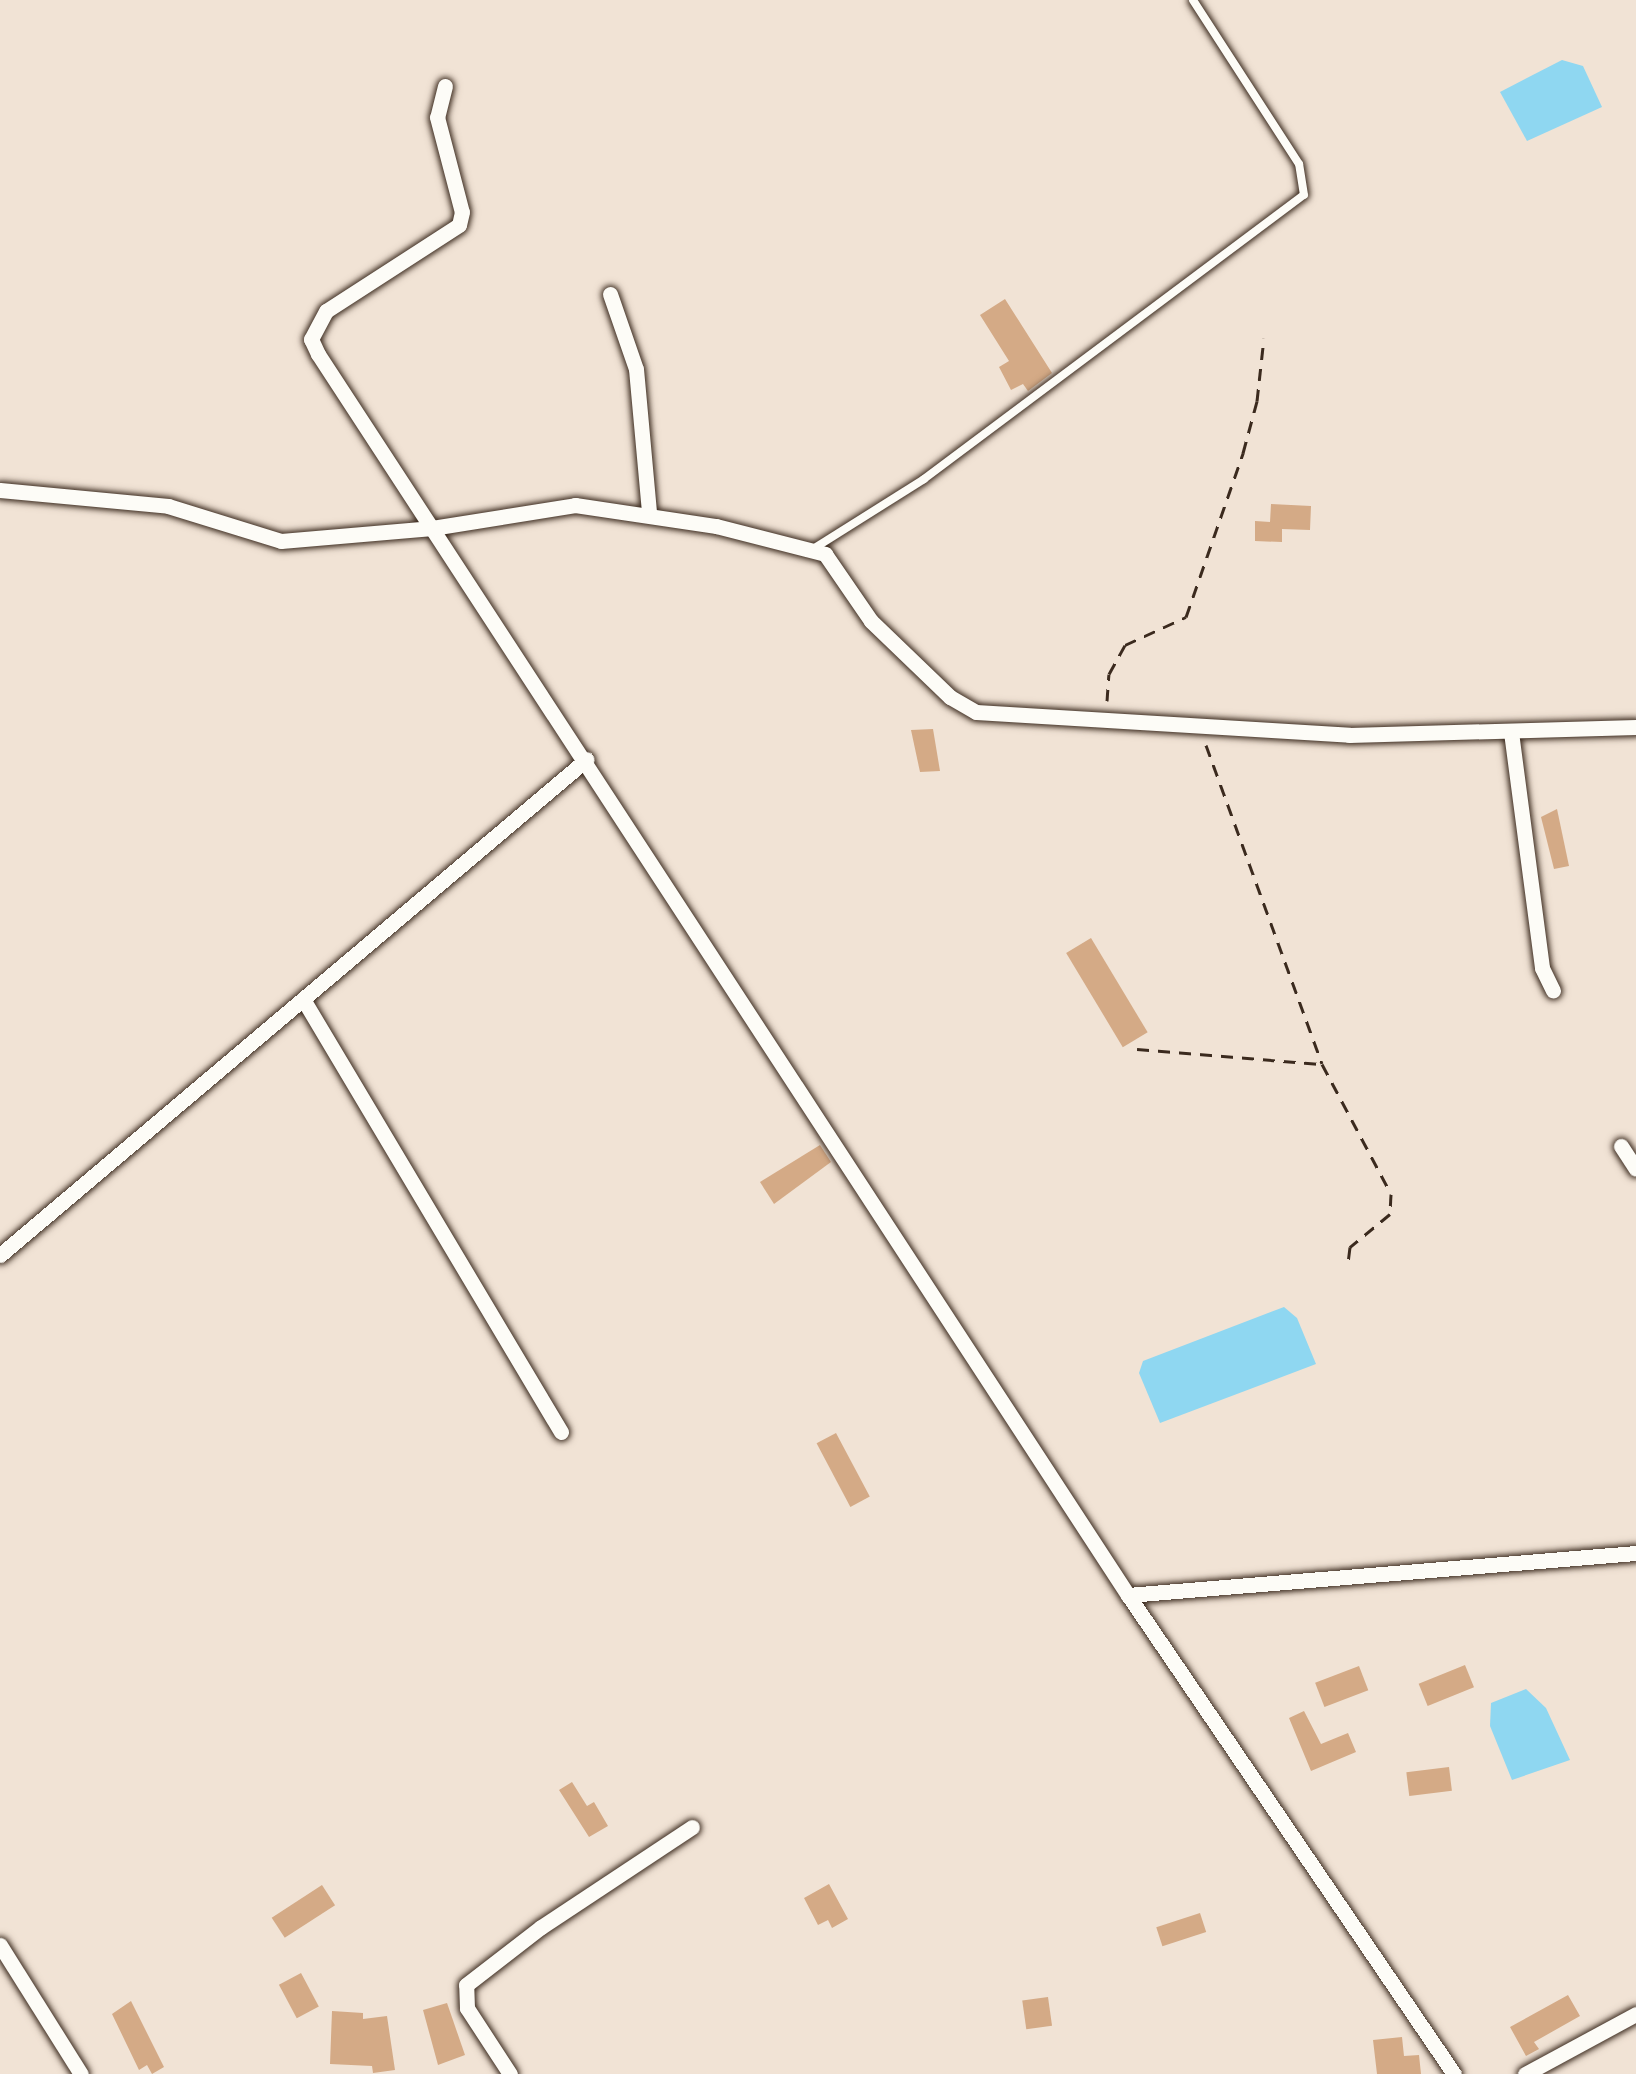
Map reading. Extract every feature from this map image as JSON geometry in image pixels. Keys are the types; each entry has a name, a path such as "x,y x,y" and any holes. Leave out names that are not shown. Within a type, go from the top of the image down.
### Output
{"street":[{"path":"445,86 437,118 462,212 459,225 326,311 311,339 1128,1595 1454,2074"},
{"path":"610,294 636,369 649,512"},
{"path":"0,490 168,506 281,541 436,536 575,506 649,512 825,554 871,621 950,697 976,712 1349,735 1636,727"},
{"path":"1511,732 1542,968 1553,991"},
{"path":"0,1255 587,759"},
{"path":"303,999 561,1432"},
{"path":"1621,1146 1636,1168"},
{"path":"1128,1595 1636,1553"},
{"path":"510,2074 467,2008 466,1985 541,1927 692,1827"},
{"path":"0,1945 82,2074"},
{"path":"1525,2074 1636,2014"}],"lane":[{"path":"812,550 924,479 1304,195 1300,164 1193,0"}],"path":[{"path":"1106,721 1109,674 1125,644 1186,617 1243,453 1257,401 1264,338"},
{"path":"1199,727 1322,1064 1391,1194 1390,1214 1350,1247 1348,1264"},
{"path":"1136,1049 1322,1064"}],"water":[{"path":"1562,60 1583,66 1602,107 1527,141 1500,92"},
{"path":"1284,1307 1297,1318 1316,1364 1160,1423 1139,1373 1143,1361"},
{"path":"1526,1689 1546,1708 1570,1760 1512,1780 1490,1726 1491,1703"}],"building":[{"path":"1005,299 1052,373 1028,391 1023,384 1011,390 999,367 1009,361 980,315"},
{"path":"1271,504 1311,506 1310,530 1282,529 1282,542 1255,541 1255,521 1270,522"},
{"path":"933,729 940,771 920,772 911,730"},
{"path":"1557,809 1569,866 1554,869 1541,817"},
{"path":"1091,938 1148,1032 1123,1047 1066,953"},
{"path":"820,1145 831,1162 774,1204 760,1182"},
{"path":"836,1433 870,1497 850,1507 817,1443"},
{"path":"1465,1665 1474,1687 1428,1706 1419,1684"},
{"path":"1359,1666 1368,1690 1324,1707 1315,1683"},
{"path":"1304,1711 1321,1744 1348,1733 1356,1752 1311,1771 1289,1718"},
{"path":"1449,1767 1452,1791 1409,1796 1406,1772"},
{"path":"572,1782 587,1806 594,1802 608,1826 589,1837 559,1790"},
{"path":"829,1884 848,1919 832,1928 828,1920 818,1925 804,1898"},
{"path":"322,1885 335,1905 285,1938 272,1918"},
{"path":"1200,1913 1206,1932 1162,1946 1156,1927"},
{"path":"301,1973 319,2007 297,2018 279,1985"},
{"path":"1568,1995 1580,2016 1534,2042 1539,2049 1526,2056 1510,2027"},
{"path":"1048,1997 1052,2026 1026,2029 1022,2001"},
{"path":"131,2001 164,2067 152,2074 147,2065 139,2070 112,2014"},
{"path":"447,2003 465,2055 438,2065 423,2010"},
{"path":"332,2011 363,2013 363,2019 387,2016 395,2070 373,2073 372,2066 330,2064"},
{"path":"1402,2037 1404,2056 1419,2055 1421,2074 1377,2074 1373,2040"}]}
